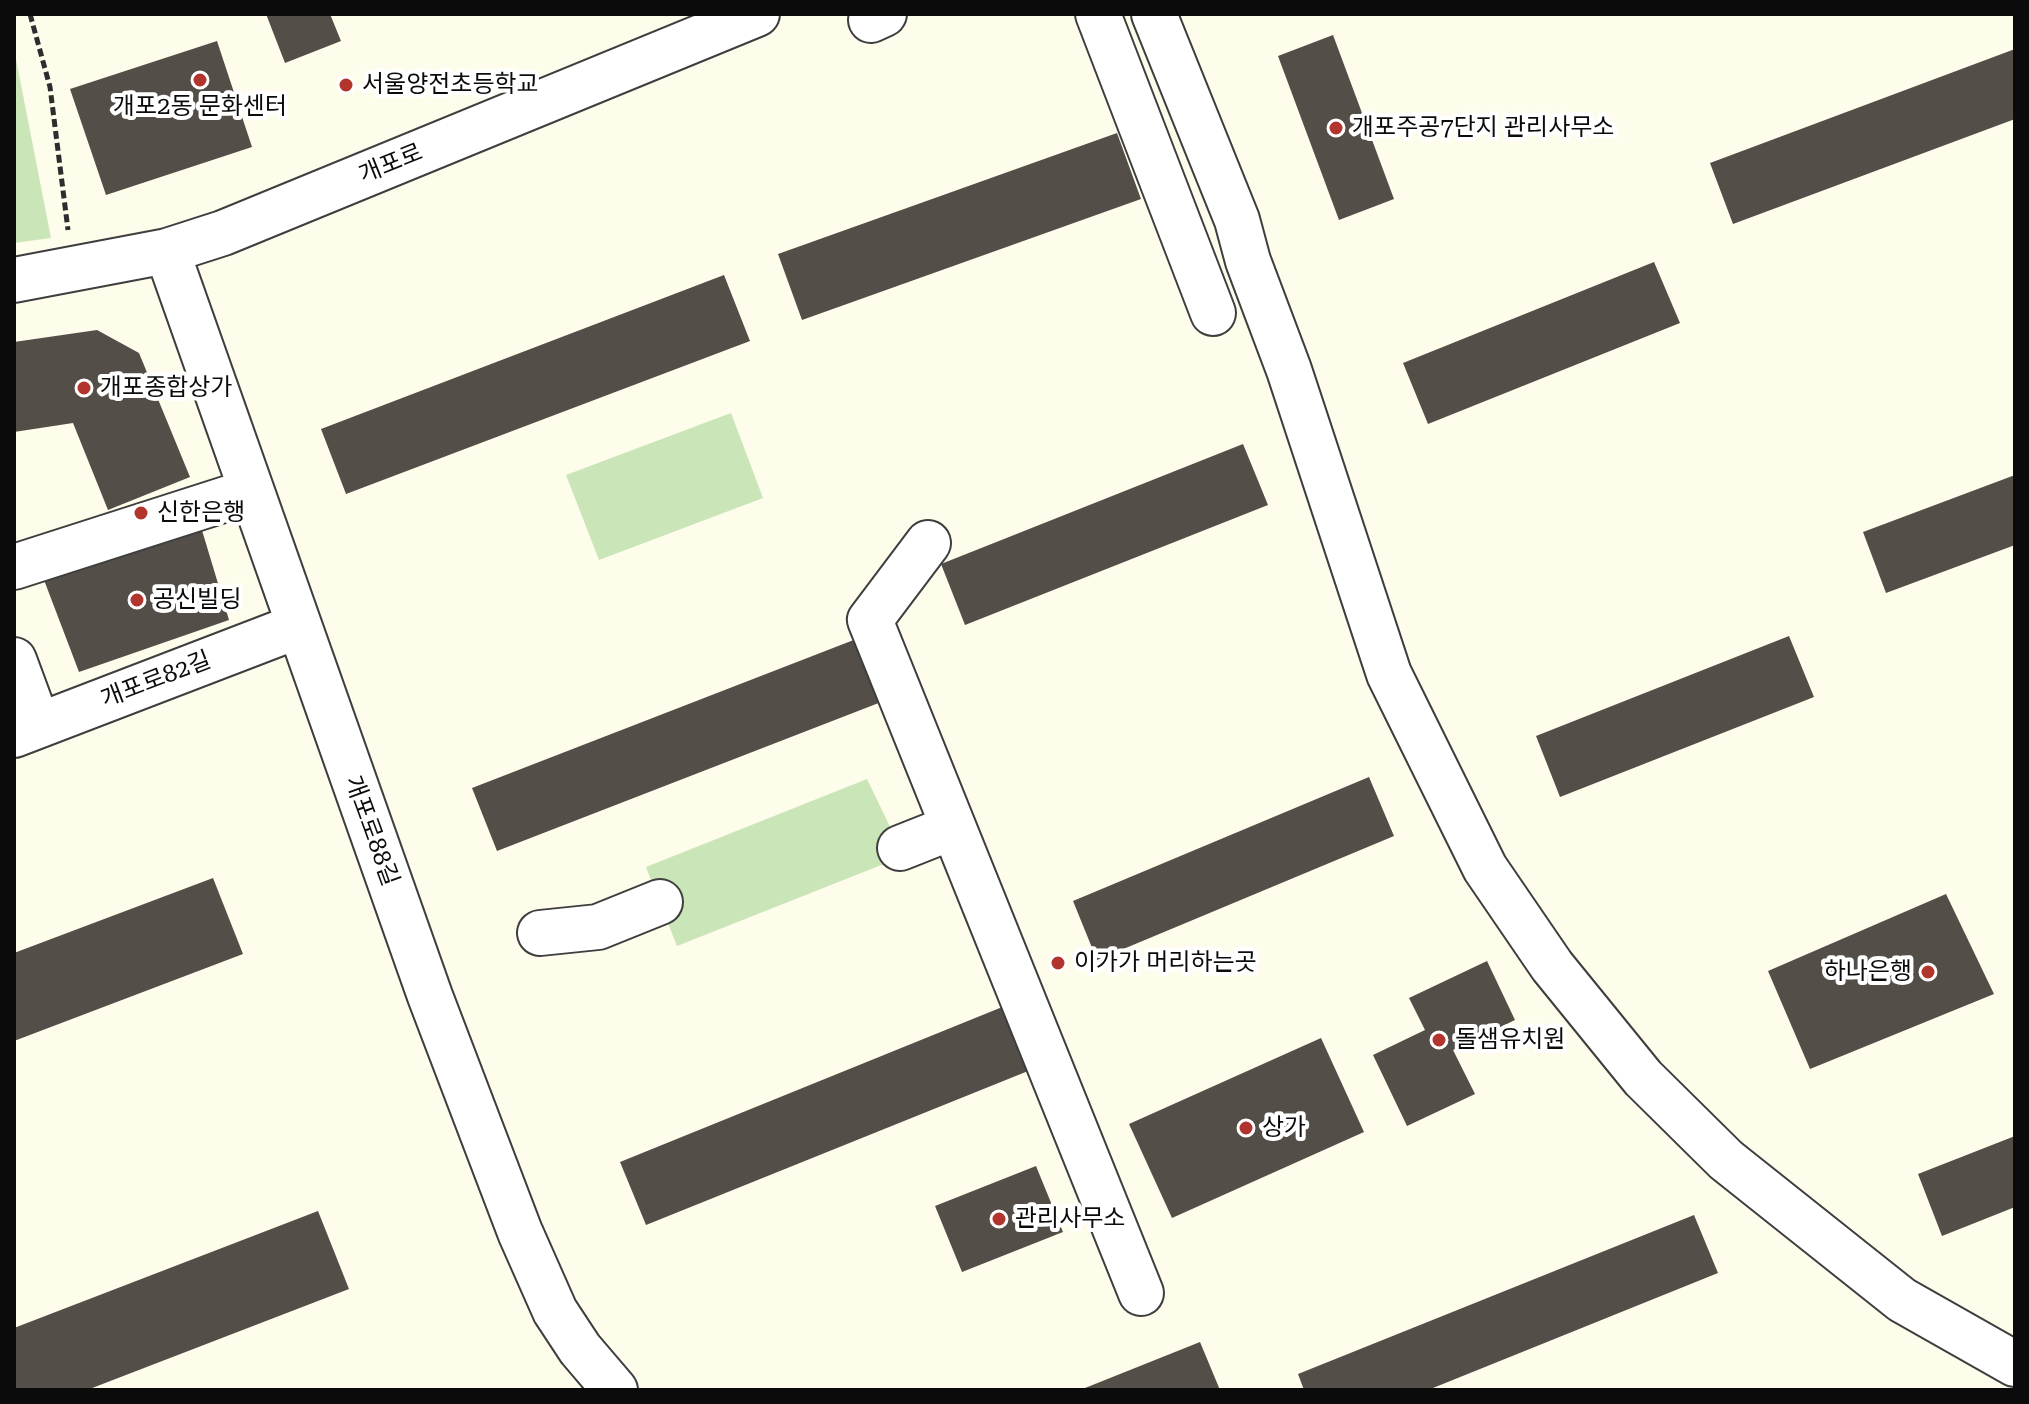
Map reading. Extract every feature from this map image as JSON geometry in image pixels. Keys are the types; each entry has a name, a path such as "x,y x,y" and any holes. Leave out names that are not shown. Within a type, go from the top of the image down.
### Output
{"street":[{"name":"개포로","path":"14,280 167,251 259,219 757,14"},
{"path":"1098,14 1213,313"},
{"path":"1154,14 1237,220 1248,261 1294,384 1389,674 1485,868 1552,966 1643,1078 1726,1160 1902,1300 2015,1364"},
{"name":"개포로88길","path":"167,251 430,996 520,1232 555,1311 580,1349 615,1390"},
{"path":"14,567 251,491"},
{"path":"928,543 870,620 1141,1293"},
{"name":"개포로82길","path":"26,730 298,626"},
{"path":"14,660 26,730"},
{"path":"900,848 953,827"},
{"path":"540,933 598,927 660,902"}],"path":[{"path":"30,14 50,87 70,243"}],"green space":[{"path":"14,49 51,238 14,243"},
{"path":"731,413 763,498 599,560 566,475"},
{"path":"867,779 904,856 677,946 646,867"}],"building":[{"path":"266,14 330,14 341,41 285,63"},
{"name":"개포주공7단지 관리사무소","path":"1333,35 1394,199 1339,220 1278,56"},
{"path":"217,41 252,147 106,195 70,89"},
{"path":"2015,49 2015,119 1733,224 1710,163"},
{"path":"1117,133 1141,199 802,320 778,254"},
{"path":"1654,262 1680,323 1428,424 1403,363"},
{"path":"724,275 750,341 346,494 321,429"},
{"name":"개포종합상가","path":"97,330 139,353 190,477 108,510 73,423 14,432 14,342"},
{"path":"1243,444 1268,505 965,625 941,564"},
{"path":"2015,475 2015,545 1886,593 1863,532"},
{"name":"공신빌딩","path":"201,527 229,620 79,672 44,580"},
{"path":"864,636 889,699 497,851 472,788"},
{"path":"1789,636 1814,697 1560,797 1536,736"},
{"path":"1369,777 1394,836 1097,960 1073,901"},
{"path":"213,878 243,954 14,1041 14,953"},
{"path":"1946,894 1994,994 1810,1069 1768,971"},
{"name":"돌샘유치원","path":"1487,961 1515,1020 1453,1050 1475,1094 1407,1126 1373,1055 1425,1030 1409,998"},
{"path":"1022,999 1048,1063 646,1225 620,1162"},
{"name":"상가","path":"1321,1038 1364,1132 1172,1218 1129,1124"},
{"path":"2015,1136 2015,1207 1942,1236 1918,1174"},
{"name":"관리사무소","path":"1036,1166 1063,1232 962,1272 935,1206"},
{"path":"318,1211 349,1289 87,1390 14,1390 14,1328"},
{"path":"1694,1215 1718,1273 1428,1390 1304,1390 1298,1374"},
{"path":"1200,1342 1220,1390 1080,1390"}],"place":[{"name":"개포2동 문화센터","path":"200,80"},
{"name":"서울양전초등학교","path":"346,85"},
{"name":"개포주공7단지 관리사무소","path":"1336,128"},
{"name":"개포종합상가","path":"84,388"},
{"name":"신한은행","path":"141,513"},
{"name":"공신빌딩","path":"137,600"},
{"name":"이가가 머리하는곳","path":"1058,963"},
{"name":"하나은행","path":"1928,972"},
{"name":"돌샘유치원","path":"1439,1040"},
{"name":"상가","path":"1246,1128"},
{"name":"관리사무소","path":"999,1219"}]}
